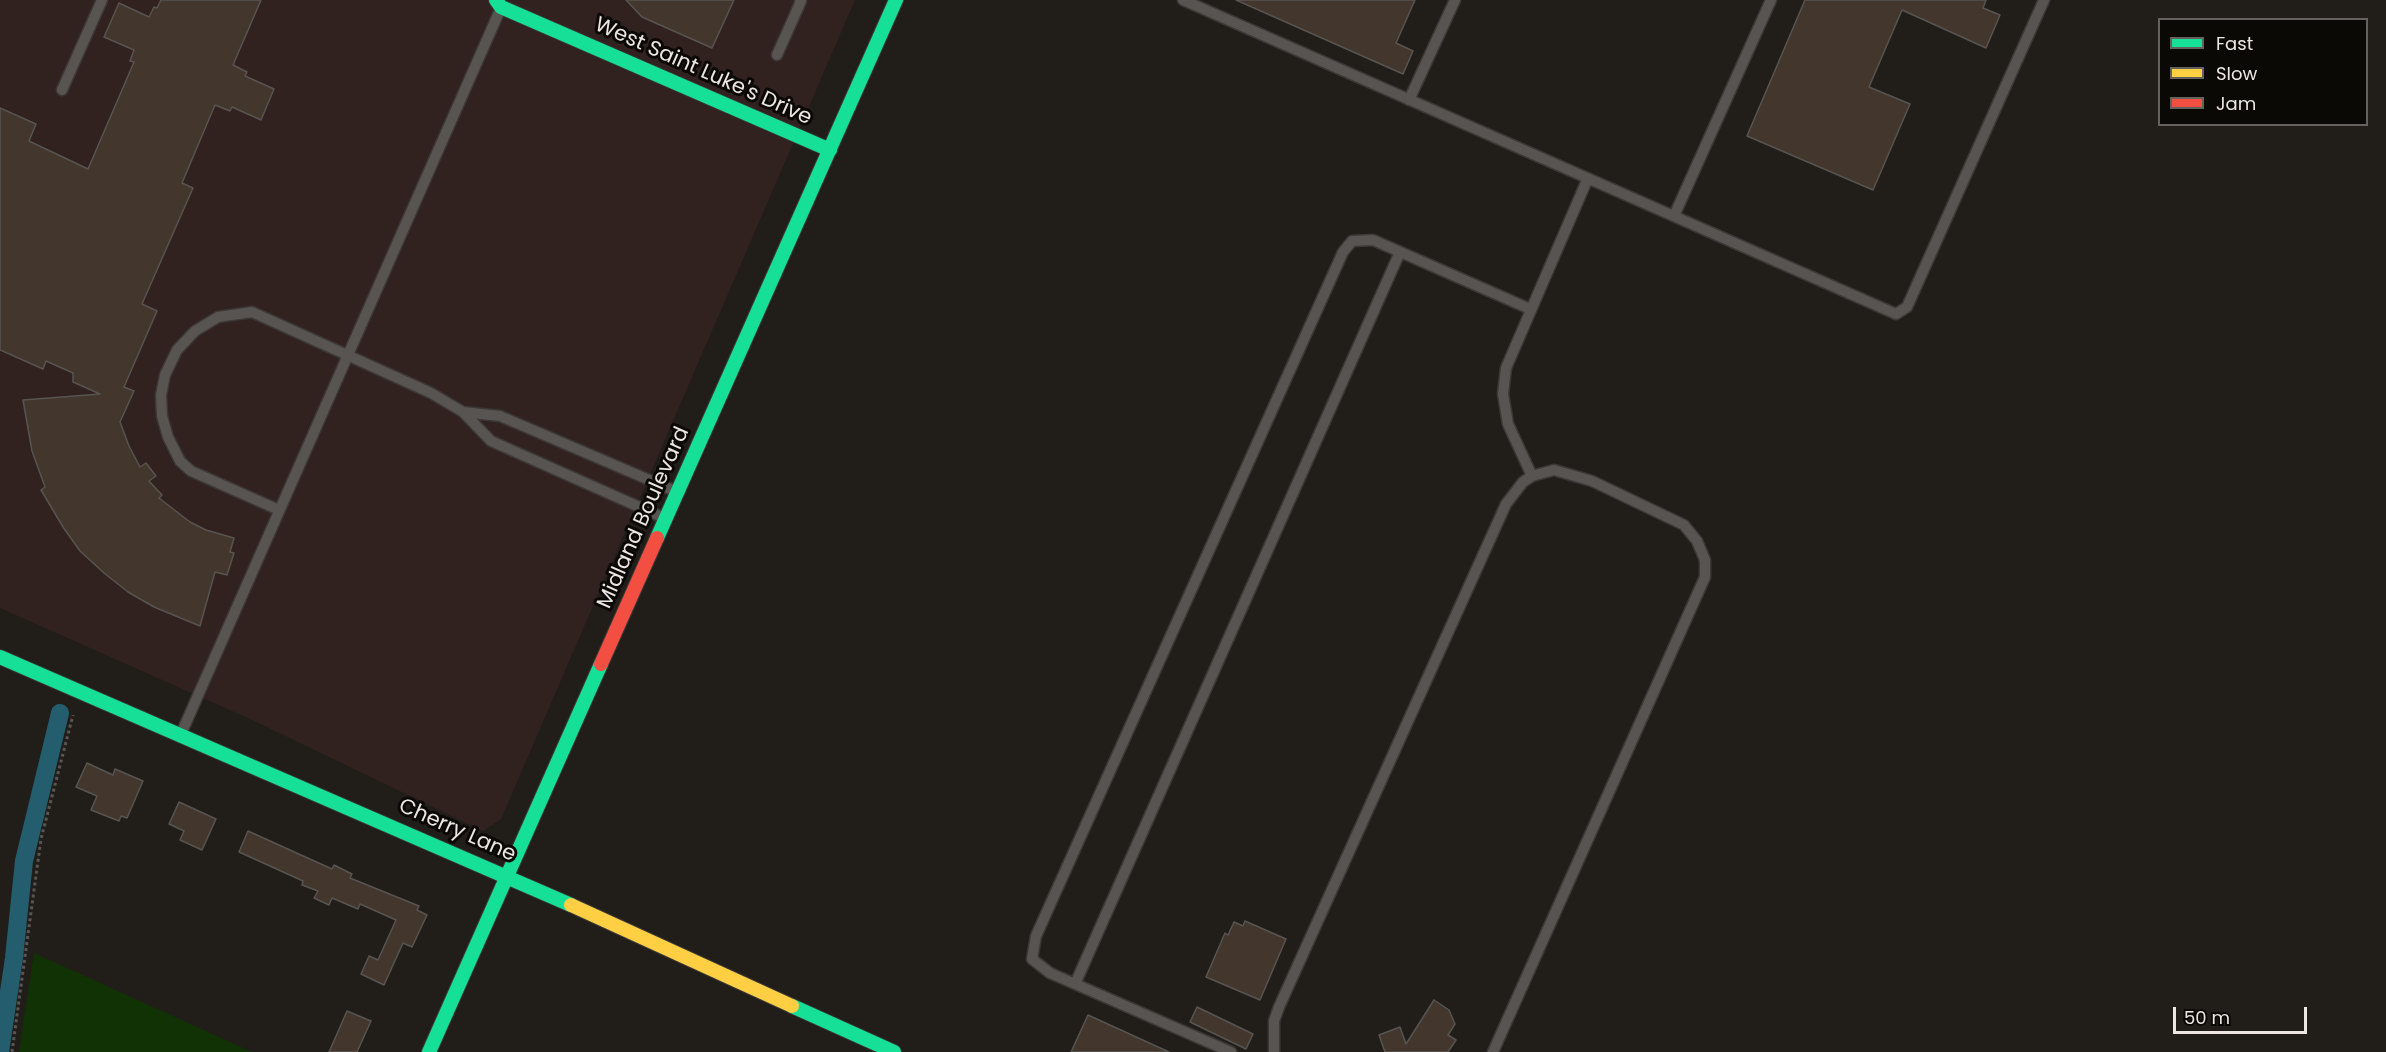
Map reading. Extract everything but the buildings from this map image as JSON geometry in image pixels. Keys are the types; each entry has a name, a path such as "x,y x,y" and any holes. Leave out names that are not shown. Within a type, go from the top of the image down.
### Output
{"main road":[{"name":"Midland Boulevard","path":"429,1052 896,0"},
{"name":"West Saint Luke's Drive","path":"499,4 830,150"},
{"name":"Cherry Lane","path":"0,657 508,876 894,1052"}],"lane":[{"path":"62,90 102,0"},
{"path":"777,55 800,0"},
{"path":"1409,100 1455,0"},
{"path":"1674,216 1771,0"},
{"path":"1186,1 1896,314 1907,306 2044,0"},
{"path":"181,734 499,4"},
{"path":"1532,476 1508,424 1503,394 1506,368 1588,178"},
{"path":"1231,1052 1050,973 1032,959 1036,936 1342,252 1352,241 1373,240 1530,309"},
{"path":"1075,984 1400,252"},
{"path":"279,510 191,471 180,461 168,437 162,416 161,395 165,375 177,350 195,331 218,316 252,312 348,354 431,393 463,412 491,441 666,519"},
{"path":"463,412 500,416 678,492"},
{"path":"1274,1052 1274,1021 1279,1007 1506,504 1515,490 1532,476 1554,470 1592,481 1684,525 1697,541 1705,560 1705,577 1493,1052"}],"path":[{"path":"12,1052 41,839 79,691"}],"shaded area":[{"path":"0,0 855,0 501,819 483,831 250,719 0,608"}],"green space":[{"path":"34,953 252,1052 19,1052"}],"waterway":[{"path":"0,1052 14,958 24,861 60,713"}],"traffic: fast":[{"path":"496,0 501,7 830,150"},
{"path":"657,538 896,0"},
{"path":"0,657 571,905"},
{"path":"429,1052 601,664"},
{"path":"792,1006 894,1052"}],"traffic: slow":[{"path":"571,905 792,1006"}],"traffic: jam":[{"path":"601,664 657,538"}]}
